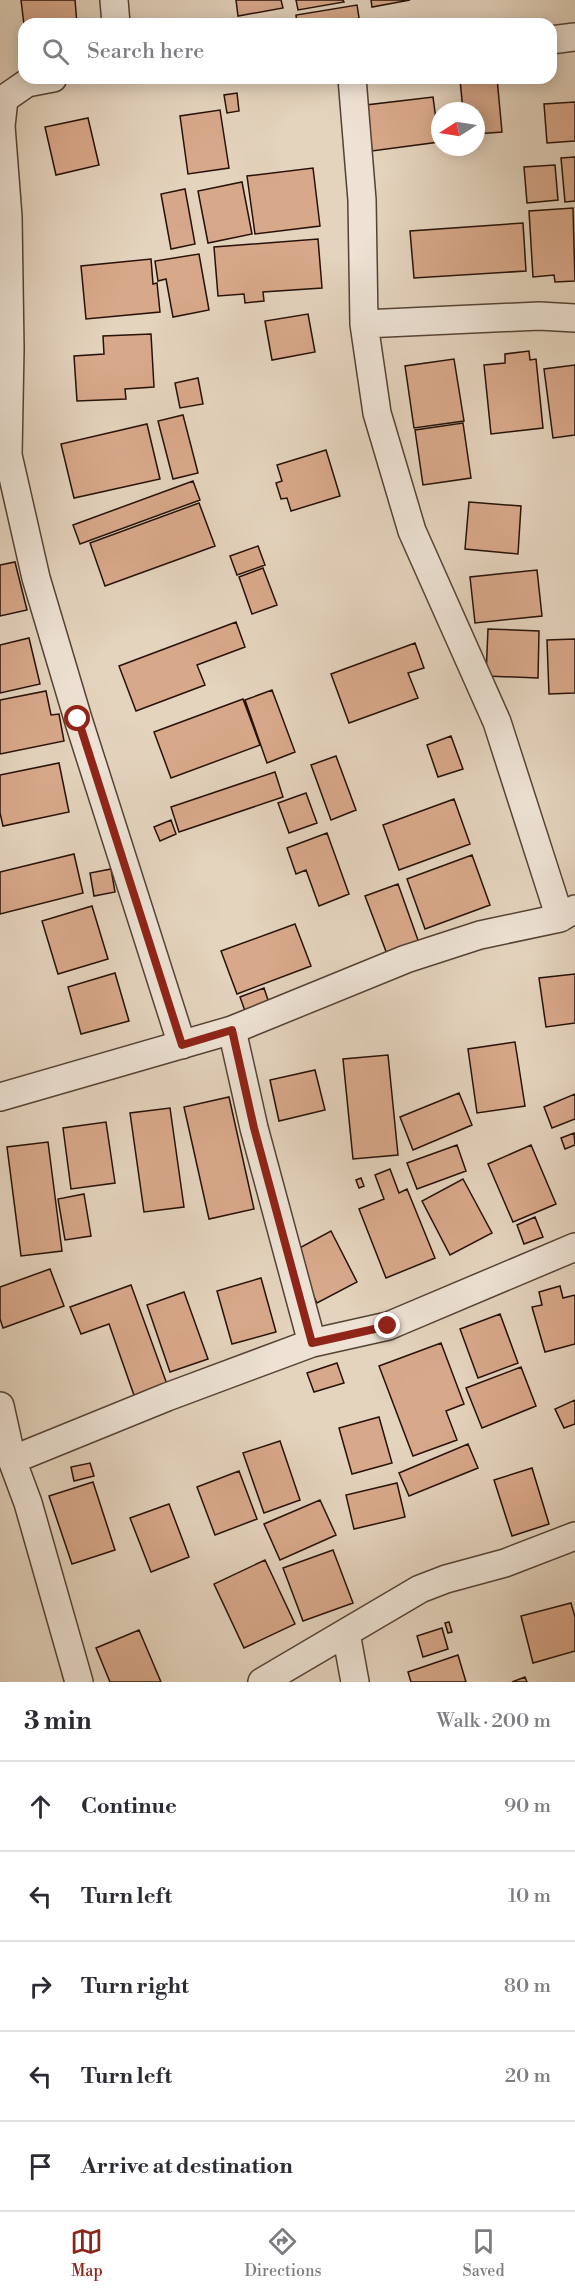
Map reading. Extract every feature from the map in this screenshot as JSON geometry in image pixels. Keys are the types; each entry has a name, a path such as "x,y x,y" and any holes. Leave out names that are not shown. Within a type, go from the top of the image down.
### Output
{"street":[{"path":"114,0 116,18"},
{"path":"557,40 575,38"},
{"path":"26,84 4,99 1,126 8,217 10,349 8,455 36,578 78,719 182,1045"},
{"path":"0,1097 232,1030 406,959 480,935 568,913 497,722 412,531 377,413 364,324 362,200 352,84"},
{"path":"364,324 539,316 575,318"},
{"path":"232,1030 254,1128 312,1343"},
{"path":"12,1460 167,1397 312,1343 388,1326 575,1247"},
{"path":"0,1406 12,1460 28,1503 79,1682"},
{"path":"262,1682 420,1589 446,1579 506,1563 575,1536"},
{"path":"346,1633 355,1682"}],"building":[{"path":"21,0 75,0 76,18 23,18"},
{"path":"236,0 281,0 283,8 238,16"},
{"path":"296,0 343,0 344,2 298,10"},
{"path":"371,0 410,0 372,7"},
{"path":"357,5 359,18 296,18 296,15"},
{"path":"460,84 498,84 502,132 485,133 485,102 462,102"},
{"path":"237,93 239,111 227,113 224,95"},
{"path":"433,97 431,143 372,151 366,105"},
{"path":"575,102 575,141 547,143 544,104"},
{"path":"220,110 229,168 188,174 180,116"},
{"path":"88,118 99,165 56,175 45,127"},
{"path":"575,157 575,201 565,202 561,158"},
{"path":"555,165 558,200 527,203 524,167"},
{"path":"313,168 320,226 255,234 247,176"},
{"path":"242,182 252,234 208,243 198,191"},
{"path":"185,189 195,244 171,249 161,194"},
{"path":"573,208 575,281 555,282 554,275 533,277 529,211"},
{"path":"523,223 526,271 414,278 410,231"},
{"path":"318,239 322,288 263,292 264,301 245,303 244,294 218,296 214,247"},
{"path":"199,254 209,310 173,317 166,279 158,281 155,261"},
{"path":"151,259 153,284 157,283 160,312 86,319 81,266"},
{"path":"308,314 315,352 272,360 265,321"},
{"path":"151,334 154,387 125,389 126,399 77,401 74,356 104,354 103,336"},
{"path":"529,351 530,360 536,359 543,428 491,434 484,365 505,363 505,354"},
{"path":"454,359 464,421 414,428 405,366"},
{"path":"575,365 575,435 553,438 544,369"},
{"path":"198,378 203,404 180,408 175,383"},
{"path":"183,415 198,473 173,479 158,421"},
{"path":"463,423 471,478 423,485 415,430"},
{"path":"147,424 160,479 74,498 61,444"},
{"path":"326,450 340,496 291,511 287,498 281,499 276,483 282,481 277,465"},
{"path":"193,481 200,500 80,544 73,525"},
{"path":"469,502 521,506 518,554 465,549"},
{"path":"199,503 215,546 105,586 90,543"},
{"path":"258,546 265,565 237,575 230,556"},
{"path":"15,562 27,610 0,616 0,565"},
{"path":"263,568 277,605 252,614 239,577"},
{"path":"537,570 542,616 475,623 470,577"},
{"path":"236,622 245,647 197,665 205,685 136,711 119,666"},
{"path":"488,629 539,631 538,678 486,676"},
{"path":"29,638 40,684 0,693 0,645"},
{"path":"575,639 575,693 549,694 547,640"},
{"path":"415,643 424,668 408,673 418,698 349,723 331,674"},
{"path":"272,690 295,752 267,763 245,700"},
{"path":"46,691 51,715 59,714 64,741 0,754 0,700"},
{"path":"243,699 260,745 171,778 154,732"},
{"path":"451,736 463,769 438,777 427,745"},
{"path":"336,756 356,810 331,820 311,765"},
{"path":"59,763 69,812 3,826 0,813 0,775"},
{"path":"275,772 283,797 179,832 171,807"},
{"path":"306,793 317,823 289,833 278,803"},
{"path":"454,799 470,844 399,870 383,825"},
{"path":"171,820 176,834 160,841 154,827"},
{"path":"327,833 349,894 319,906 306,870 296,874 287,848"},
{"path":"74,854 83,893 0,914 0,872"},
{"path":"472,855 490,905 425,929 407,879"},
{"path":"111,869 115,892 94,896 90,873"},
{"path":"398,884 419,943 387,954 365,896"},
{"path":"92,906 108,959 58,974 42,921"},
{"path":"295,924 311,966 237,994 221,951"},
{"path":"115,973 129,1021 81,1034 68,987"},
{"path":"575,974 575,1023 546,1027 539,978"},
{"path":"264,988 269,1003 245,1011 240,997"},
{"path":"515,1042 525,1106 477,1113 468,1049"},
{"path":"388,1055 398,1155 353,1159 343,1059"},
{"path":"315,1070 325,1110 279,1121 270,1080"},
{"path":"459,1093 472,1125 413,1150 400,1117"},
{"path":"575,1094 575,1119 552,1128 544,1107"},
{"path":"229,1097 254,1209 209,1219 184,1107"},
{"path":"170,1108 184,1207 144,1212 130,1113"},
{"path":"106,1122 115,1183 71,1189 63,1128"},
{"path":"574,1133 575,1145 565,1149 561,1138"},
{"path":"48,1142 62,1251 21,1256 7,1147"},
{"path":"457,1145 466,1171 417,1189 407,1163"},
{"path":"531,1145 556,1204 513,1222 488,1164"},
{"path":"390,1169 399,1193 407,1189 435,1258 386,1278 359,1209 384,1199 375,1175"},
{"path":"361,1178 364,1186 359,1188 356,1180"},
{"path":"463,1179 492,1233 450,1255 422,1201"},
{"path":"84,1194 91,1236 65,1240 58,1199"},
{"path":"535,1217 543,1237 524,1244 517,1225"},
{"path":"331,1231 357,1282 317,1303 292,1252"},
{"path":"50,1269 64,1306 3,1328 0,1319 0,1287"},
{"path":"261,1278 276,1332 232,1344 217,1291"},
{"path":"131,1285 168,1387 135,1398 109,1324 81,1334 70,1307"},
{"path":"560,1286 563,1298 575,1295 575,1344 545,1352 532,1307 542,1305 539,1292"},
{"path":"184,1292 208,1359 170,1372 147,1305"},
{"path":"500,1314 518,1363 478,1378 460,1329"},
{"path":"441,1343 464,1404 446,1411 457,1440 413,1456 379,1366"},
{"path":"337,1363 344,1383 314,1392 307,1373"},
{"path":"521,1367 536,1406 482,1428 466,1388"},
{"path":"575,1400 575,1424 564,1428 555,1409"},
{"path":"379,1417 392,1463 352,1474 339,1428"},
{"path":"280,1441 300,1500 264,1513 243,1453"},
{"path":"468,1444 478,1468 409,1496 399,1473"},
{"path":"90,1463 94,1476 74,1481 71,1467"},
{"path":"532,1468 549,1524 512,1536 494,1480"},
{"path":"239,1471 257,1519 215,1535 197,1487"},
{"path":"93,1482 115,1550 72,1564 49,1496"},
{"path":"397,1483 405,1517 354,1529 346,1495"},
{"path":"320,1500 336,1535 280,1560 264,1524"},
{"path":"169,1504 189,1557 151,1572 130,1518"},
{"path":"333,1550 353,1603 303,1621 283,1568"},
{"path":"265,1560 295,1624 244,1648 214,1584"},
{"path":"571,1603 575,1617 575,1651 533,1663 521,1616"},
{"path":"449,1622 452,1632 448,1633 445,1623"},
{"path":"442,1628 448,1649 423,1657 417,1636"},
{"path":"139,1630 161,1682 110,1682 96,1648"},
{"path":"458,1655 466,1682 411,1682 408,1672"},
{"path":"525,1677 527,1682 512,1682"}],"route":[{"path":"78,719 182,1045 232,1030 254,1128 312,1343 388,1326"}]}
